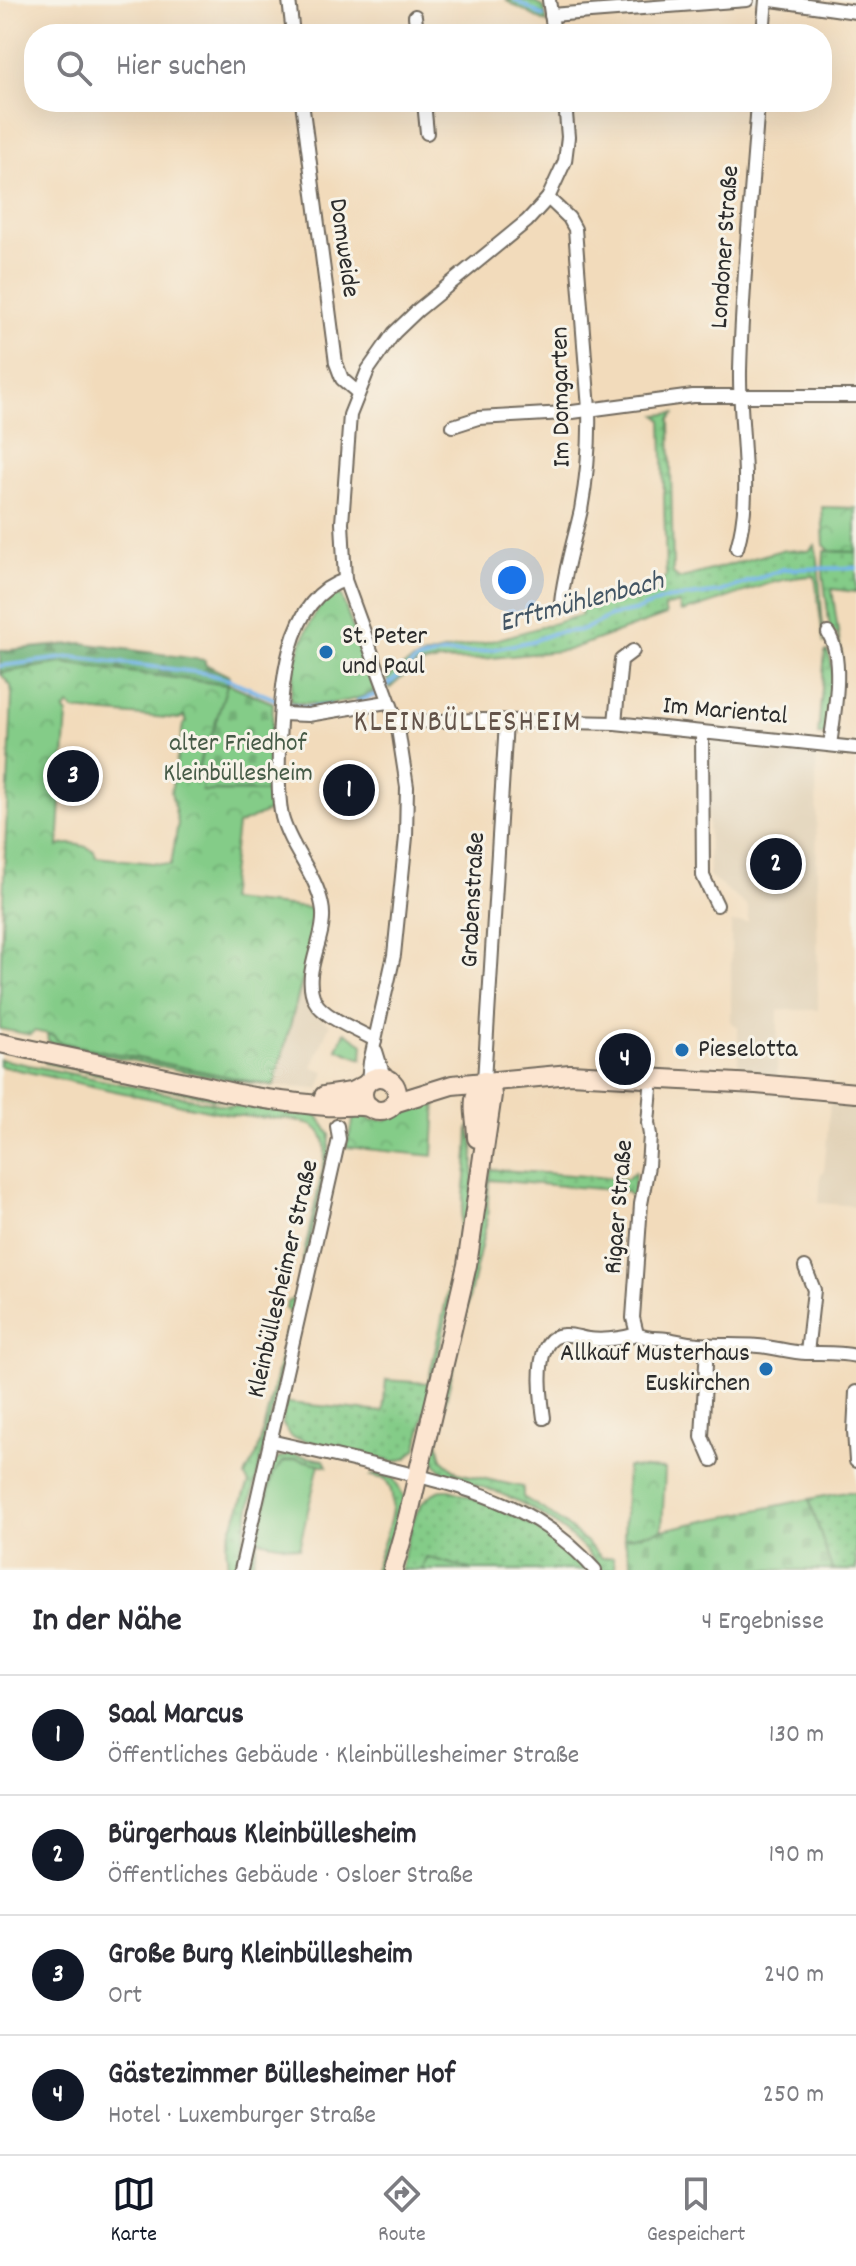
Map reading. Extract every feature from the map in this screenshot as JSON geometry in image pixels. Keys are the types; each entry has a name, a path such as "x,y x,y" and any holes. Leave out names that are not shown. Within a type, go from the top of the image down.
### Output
{"street":[{"path":"289,0 292,24"},
{"path":"549,0 552,24"},
{"path":"551,15 747,0"},
{"path":"765,24 769,0 856,12"},
{"path":"415,16 416,24"},
{"name":"Domweide","path":"303,112 336,363 342,379 357,392"},
{"path":"425,112 427,133"},
{"path":"370,1107 363,1099 378,1082 375,1040 394,955 406,837 407,787 397,722 345,580 342,523 350,415 357,392 376,357 403,323 527,221 548,198 565,161 568,137 566,112"},
{"name":"Londoner Straße","path":"737,548 745,522 741,337 757,112"},
{"name":"Im Domgarten","path":"548,198 569,218 575,229 590,435 584,493 564,576 561,603"},
{"path":"453,426 478,418 693,396 856,396"},
{"path":"345,580 323,590 303,616 290,650 281,706 279,768 282,818 316,887 323,909 312,976 314,999 324,1011 375,1040"},
{"path":"828,633 833,641 837,662 830,745"},
{"path":"615,723 621,660 633,651"},
{"path":"281,706 320,713 384,693"},
{"name":"Im Mariental","path":"397,722 615,723 856,748"},
{"name":"Grabenstraße","path":"484,1081 506,722"},
{"path":"702,732 703,876 717,905"},
{"path":"0,1043 261,1099 328,1106 357,1105 383,1110 394,1103 452,1085 570,1074 652,1077 856,1093"},
{"name":"Rigaer Straße","path":"640,1336 633,1318 641,1204 648,1166 652,1077"},
{"path":"209,1087 308,1096 346,1093 378,1082 407,1085 440,1081 452,1085"},
{"path":"393,1570 469,1256 479,1174 473,1101 475,1092 484,1081"},
{"path":"378,1082 397,1093 394,1103"},
{"name":"Kleinbüllesheimer Straße","path":"241,1570 339,1139 337,1126"},
{"path":"805,1267 814,1290 807,1353"},
{"path":"544,1418 538,1379 545,1351 551,1341 560,1335 612,1341 640,1336 707,1346 777,1347 807,1353 829,1351 856,1356"},
{"path":"707,1346 702,1437 712,1460"},
{"path":"856,1392 856,1461"},
{"path":"270,1441 471,1489 525,1512 564,1539 595,1570"}],"shaded area":[{"path":"712,740 816,750 818,1010 778,1010 777,1076 738,1070 738,1027 731,1022 731,923 748,922 748,907 709,876 707,745"},
{"path":"307,961 304,983 308,1004 330,1024 312,1067 325,1072 319,1089 274,1086"},
{"path":"830,1102 856,1104 856,1206 819,1203"}],"green space":[{"path":"505,0 532,0 544,8 547,23"},
{"path":"675,413 670,419 673,573 679,579 782,550 809,551 815,545 824,644 815,576 798,577 681,612 679,603 664,607 666,615 568,650 416,665 390,688 387,679 398,669 422,657 582,615 580,607 660,585 666,576 662,420 657,415"},
{"path":"822,507 856,508 856,552 830,551 824,545"},
{"path":"824,551 856,552 856,592 832,589 842,659 837,634 830,629 823,574"},
{"path":"329,594 341,595 375,691 333,703 290,701 301,644 312,619"},
{"path":"82,643 205,660 205,664 229,676 227,685 61,663 0,673 0,651"},
{"path":"825,652 833,680 831,703 826,734 818,735"},
{"path":"61,663 227,685 208,747 204,746 198,768 203,770 202,791 272,792 269,811 237,825 228,900 318,909 318,921 274,1086 59,1042 53,1035 34,1031 31,1035 0,1029 12,695 11,686 0,673","holes":["69,705 73,710 179,719 184,716 187,722 183,725 171,792 178,823 171,865 96,857 94,851 76,844 58,847 67,714 64,710"]},
{"name":"alter Friedhof Kleinbüllesheim","path":"227,683 273,703 272,792 202,791 198,769"},
{"path":"345,1032 363,1044 362,1059 337,1049"},
{"path":"47,1034 54,1035 59,1042 274,1086 222,1079 56,1045 48,1041"},
{"path":"0,1059 223,1105 317,1114 330,1135 329,1154 236,1570 228,1570 226,1543 249,1483 245,1477 257,1454 271,1399 290,1314 286,1309 287,1303 294,1298 324,1164 323,1138 318,1129 305,1123 234,1115 146,1098 0,1066"},
{"path":"45,1059 240,1101 215,1099 45,1063"},
{"path":"436,1100 433,1156 346,1147 355,1113 372,1120 386,1120 409,1106"},
{"path":"469,1126 474,1167 468,1220 417,1448 407,1458 394,1462 291,1437 282,1423 286,1400 289,1403 383,1412 386,1380 428,1383 460,1224"},
{"path":"487,1169 627,1179 635,1172 634,1199 626,1191 489,1180 487,1220 437,1439 442,1459 458,1473 523,1487 523,1497 565,1524 602,1558 613,1557 616,1570 603,1570 569,1535 543,1515 499,1493 446,1474 432,1456 431,1448 489,1178 490,1171"},
{"path":"291,1454 324,1460 327,1466 296,1459 273,1474 251,1570 247,1570 270,1469 277,1459"},
{"path":"296,1459 319,1464 299,1548 258,1540 273,1474 283,1462"},
{"path":"627,1467 665,1469 662,1530 624,1538"},
{"path":"378,1473 394,1479 404,1498 385,1570 374,1570 389,1524 392,1499 385,1479 371,1476"},
{"path":"442,1490 471,1497 508,1512 555,1542 587,1570 473,1570 426,1557 422,1570 400,1570 417,1512 432,1494"},
{"path":"856,1492 856,1570 832,1570 809,1499"},
{"path":"809,1499 832,1570 633,1570 624,1538"},
{"path":"426,1557 473,1570 422,1570"}],"waterway":[{"path":"515,0 543,16"},
{"name":"Erftmühlenbach","path":"358,701 376,695 416,661 441,654 480,652 554,633 583,630 610,616 638,610 665,599 720,592 784,569 856,568"},
{"name":"Erftmühlenbach","path":"0,666 72,657 204,673 230,680 289,705 308,708 330,706"}],"place":[{"name":"St. Peter und Paul","path":"326,652"},
{"name":"Große Burg Kleinbüllesheim","path":"73,776"},
{"name":"Saal Marcus","path":"349,790"},
{"name":"Bürgerhaus Kleinbüllesheim","path":"776,864"},
{"name":"Pieselotta","path":"682,1050"},
{"name":"Gästezimmer Büllesheimer Hof","path":"625,1059"},
{"name":"Allkauf Musterhaus Euskirchen","path":"766,1369"}],"district":[{"name":"KLEINBÜLLESHEIM","path":"468,724"}]}
